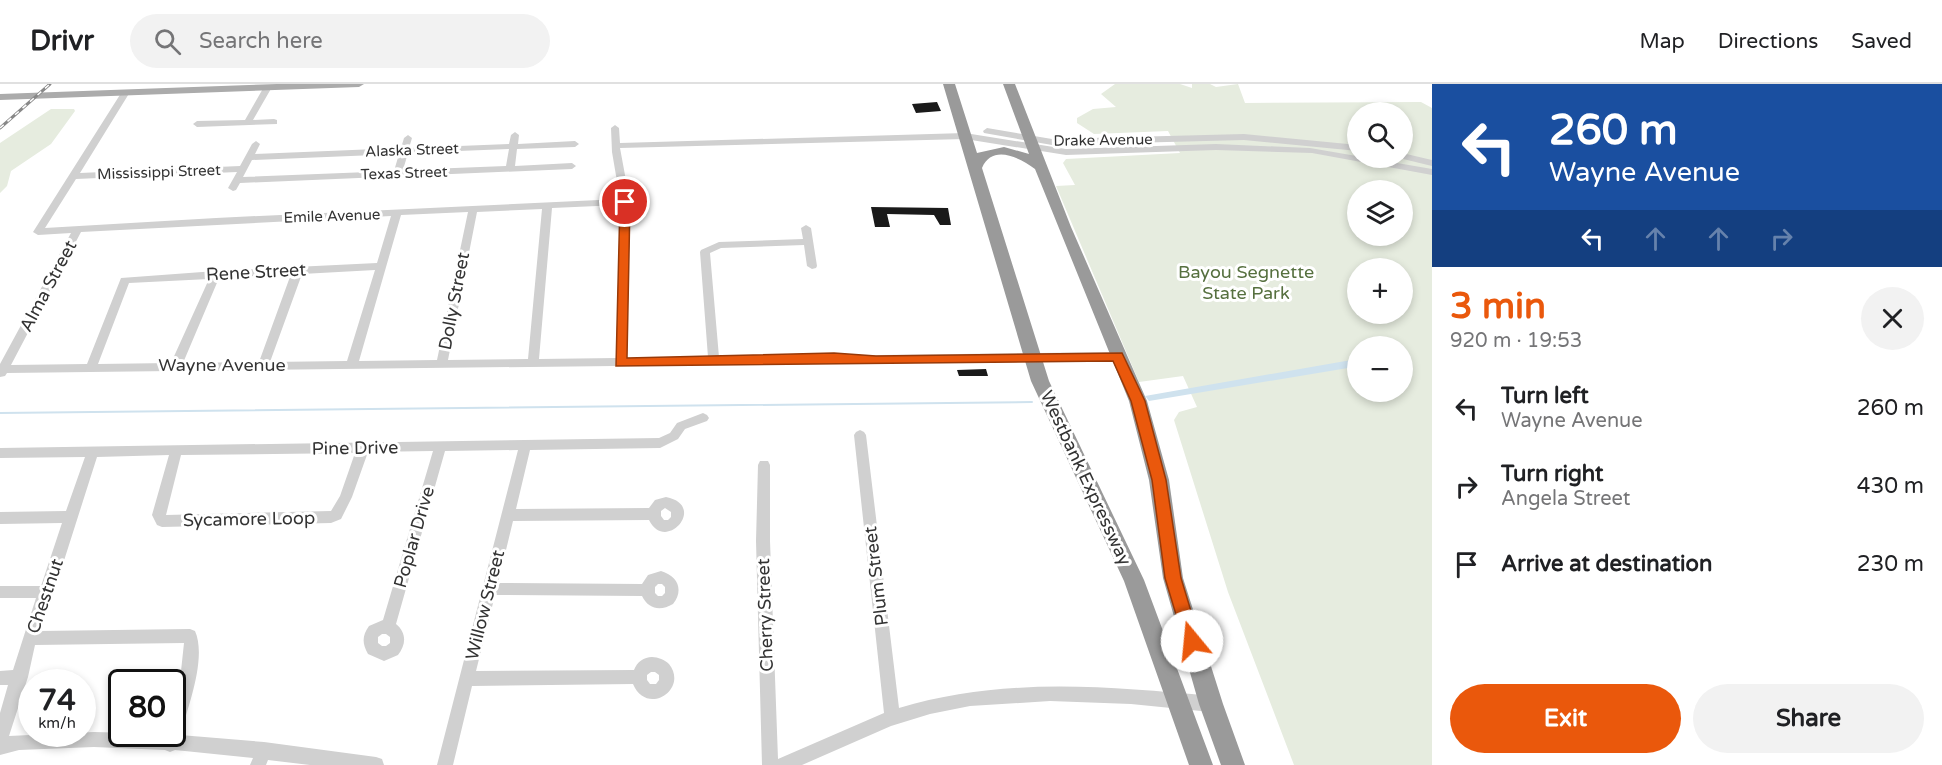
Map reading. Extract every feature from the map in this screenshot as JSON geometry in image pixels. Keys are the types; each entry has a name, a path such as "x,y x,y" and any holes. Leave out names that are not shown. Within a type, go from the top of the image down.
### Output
{"highway":[{"name":"Westbank Expressway","path":"949,84 1025,325 1031,356 1048,402 1134,580 1201,765"},
{"path":"1009,84 1138,401 1159,480 1173,578 1211,704 1233,765"},
{"path":"975,168 980,157 998,150 1024,155 1042,168"}],"main road":[{"path":"0,97 128,88 359,84"}],"street":[{"path":"248,122 268,87"},
{"path":"75,176 128,88"},
{"path":"197,124 274,122"},
{"path":"615,128 625,202 621,363 834,358 876,361 1118,356"},
{"name":"Drake Avenue","path":"616,146 964,134 1032,142 1244,137 1347,147"},
{"path":"510,169 515,135"},
{"path":"397,174 408,138"},
{"name":"Drake Avenue","path":"1032,142 1073,152 1216,147 1313,152 1432,172"},
{"path":"243,169 256,144"},
{"name":"Alaska Street","path":"249,157 575,144"},
{"path":"1413,159 1432,163"},
{"name":"Texas Street","path":"243,169 235,184 572,166"},
{"name":"Mississippi Street","path":"75,176 243,169"},
{"name":"Emile Avenue","path":"75,176 38,232 625,202"},
{"path":"533,363 547,207"},
{"name":"Dolly Street","path":"473,210 442,364 621,363"},
{"path":"352,364 397,213"},
{"path":"806,228 812,266"},
{"name":"Alma Street","path":"2,371 78,229"},
{"path":"714,361 704,254 707,249 719,245 808,242"},
{"name":"Rene Street","path":"91,366 125,280 130,278 382,266"},
{"path":"264,364 298,270"},
{"path":"176,365 216,274"},
{"name":"Wayne Avenue","path":"2,371 91,366 442,364"},
{"name":"Pine Drive","path":"0,453 660,443 674,436 681,426 703,418"},
{"name":"Plum Street","path":"860,435 892,717"},
{"name":"Willow Street","path":"444,765 525,446"},
{"name":"Poplar Drive","path":"388,627 440,447"},
{"name":"Sycamore Loop","path":"176,451 159,515 162,521 331,517 336,515 346,497 363,448"},
{"name":"Chestnut","path":"22,669 30,638 92,453"},
{"name":"Cherry Street","path":"764,465 763,541 770,765"},
{"path":"507,514 653,514"},
{"path":"0,518 72,517"},
{"path":"489,589 647,590"},
{"path":"0,592 46,592"},
{"path":"30,638 190,636 192,643 190,669 186,684"},
{"path":"0,678 18,677"},
{"path":"466,679 639,677"},
{"name":"Chestnut","path":"0,739 18,683"},
{"path":"783,765 892,717 972,698 1053,692 1211,704"},
{"path":"0,747 24,743 89,739 108,740"},
{"path":"186,746 261,757 376,765"}],"green space":[{"name":"Bayou Segnette State Park","path":"1115,84 1180,84 1192,88 1192,84 1210,84 1216,87 1238,84 1245,103 1347,102 1347,168 1413,168 1413,102 1421,102 1432,108 1432,765 1294,765 1228,592 1174,420 1179,412 1197,407 1183,376 1139,382 1056,186 1075,185 1063,163 1066,159 1180,153 1168,131 1094,134 1077,123 1077,118 1093,109 1116,107 1101,94"},
{"path":"51,109 74,109 75,111 51,144 11,171 7,186 0,193 0,143"}],"water":[{"path":"1347,361 1347,368 1149,401 1145,396"}],"building":[{"path":"937,102 941,111 916,113 912,104"},
{"path":"871,207 948,208 951,225 940,225 934,215 887,214 890,227 875,227"},
{"path":"986,369 988,376 959,376 957,370"}],"waterway":[{"path":"0,413 1032,402"}],"railway":[{"path":"0,128 50,84"}],"route":[{"path":"625,202 621,363 834,358 876,361 1118,356 1138,401 1149,441 1159,480 1173,578 1192,641"}]}
